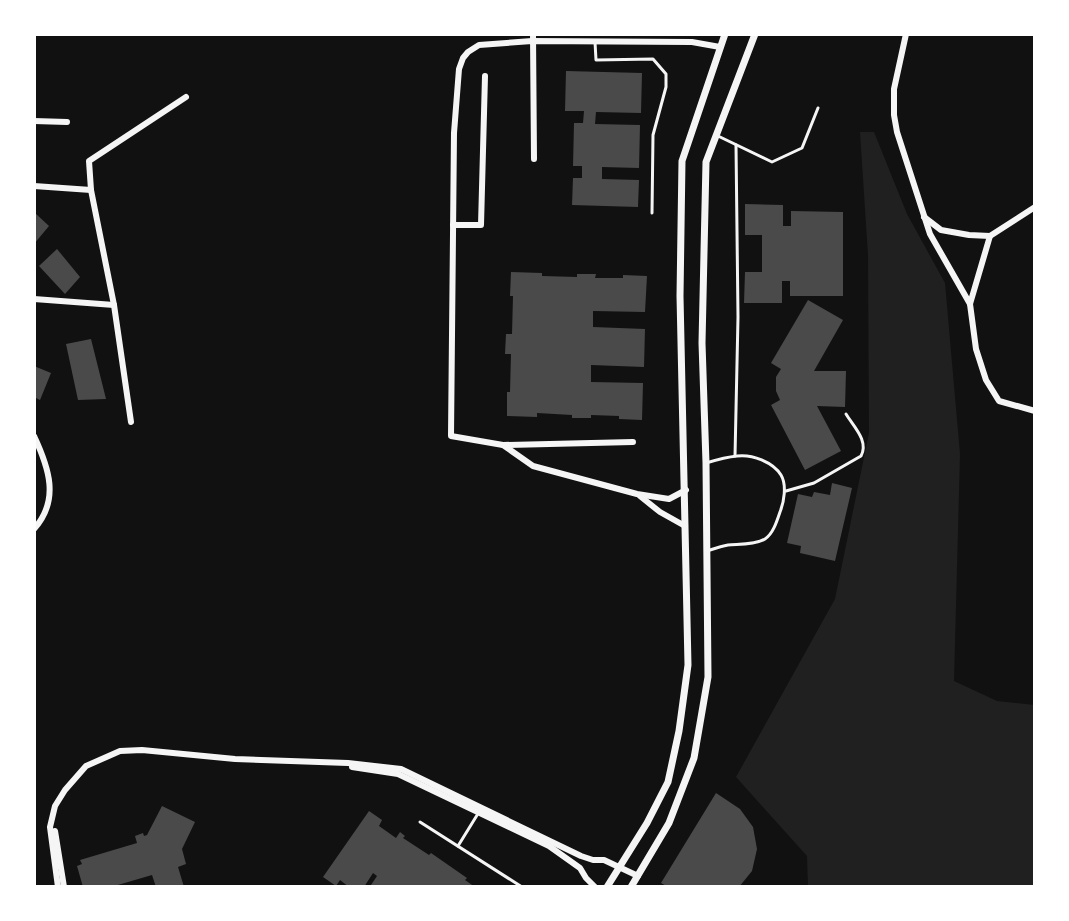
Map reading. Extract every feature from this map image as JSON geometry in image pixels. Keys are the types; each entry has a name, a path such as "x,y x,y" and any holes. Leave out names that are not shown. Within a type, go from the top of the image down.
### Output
{"street":[{"path":"607,887 647,823 668,782 679,731 688,665 680,296 682,161 725,34"},
{"path":"631,887 669,823 694,758 708,677 702,343 706,162 755,34"},
{"path":"906,34 894,89 894,115 902,152 924,217 930,234 970,304 976,349 986,380 999,401 1035,411"},
{"path":"633,442 503,445 451,436 454,133 459,69 468,52 479,45 533,37 692,42 720,47"},
{"path":"533,37 534,159"},
{"path":"453,225 481,225 485,76"},
{"path":"131,422 114,305 91,190 89,161 186,97"},
{"path":"34,121 67,122"},
{"path":"34,186 91,190"},
{"path":"924,217 941,230 990,236 1035,207"},
{"path":"970,304 990,236"},
{"path":"34,299 114,305"},
{"path":"34,436 50,476 43,519 34,529"},
{"path":"503,445 533,466 637,494 669,499 705,485"},
{"path":"637,494 685,526 705,529"},
{"path":"58,887 50,827 55,806 86,766 120,751 142,750 401,769 581,856 604,860 638,876"},
{"path":"64,887 54,827 67,793 88,770 121,755 142,754 236,763 348,767 398,774 549,846 580,868 595,887"}],"lane":[{"path":"595,40 596,60 653,59 666,74 666,87 653,135 652,213"},
{"path":"715,135 772,162 802,148 818,108"},
{"path":"735,456 738,317 736,145"},
{"path":"784,491 814,483 861,456 864,443 846,414"},
{"path":"706,463 735,456 762,460 783,477 784,491 776,525 766,539 706,551"},
{"path":"458,846 479,812"},
{"path":"420,822 522,887"}],"shaded area":[{"path":"860,132 874,132 907,214 945,283 960,454 954,681 997,701 1035,705 1035,887 808,887 807,856 736,777 835,599 869,433 868,255"}],"building":[{"path":"566,71 642,73 641,113 596,112 595,124 640,125 639,168 602,167 602,179 639,180 638,207 572,205 573,178 582,178 582,166 573,166 574,123 583,123 584,111 565,111"},
{"path":"745,204 783,205 783,226 791,226 791,211 843,212 843,296 790,296 790,281 782,281 782,303 744,303 745,272 762,272 762,235 745,235"},
{"path":"34,212 49,226 34,244"},
{"path":"57,249 80,277 65,294 39,266"},
{"path":"511,272 577,277 577,274 596,274 595,278 647,276 645,312 593,311 593,327 645,329 644,367 591,365 591,382 643,383 642,420 591,415 591,418 572,418 572,415 537,413 537,417 507,416 511,354 505,354 506,334 512,334"},
{"path":"808,300 843,320 814,371 846,371 845,407 817,406 841,451 805,470 771,405 780,400 776,377 781,369 771,363"},
{"path":"91,339 106,399 78,400 66,344"},
{"path":"34,366 51,373 40,400 34,397"},
{"path":"832,483 852,488 835,561 800,553 801,546 787,543 798,494 812,497 814,492 830,495"},
{"path":"716,793 740,809 753,827 757,849 752,871 739,887 668,887 661,883"},
{"path":"162,806 195,822 182,849 186,864 178,867 184,887 156,887 152,875 111,887 83,887 77,866 82,864 80,860 137,843 135,836 147,835"},
{"path":"369,811 382,820 379,826 396,838 400,832 405,836 403,838 429,855 431,853 475,887 375,887 371,885 377,876 373,873 364,887 349,887 340,880 336,886 323,877"}]}
